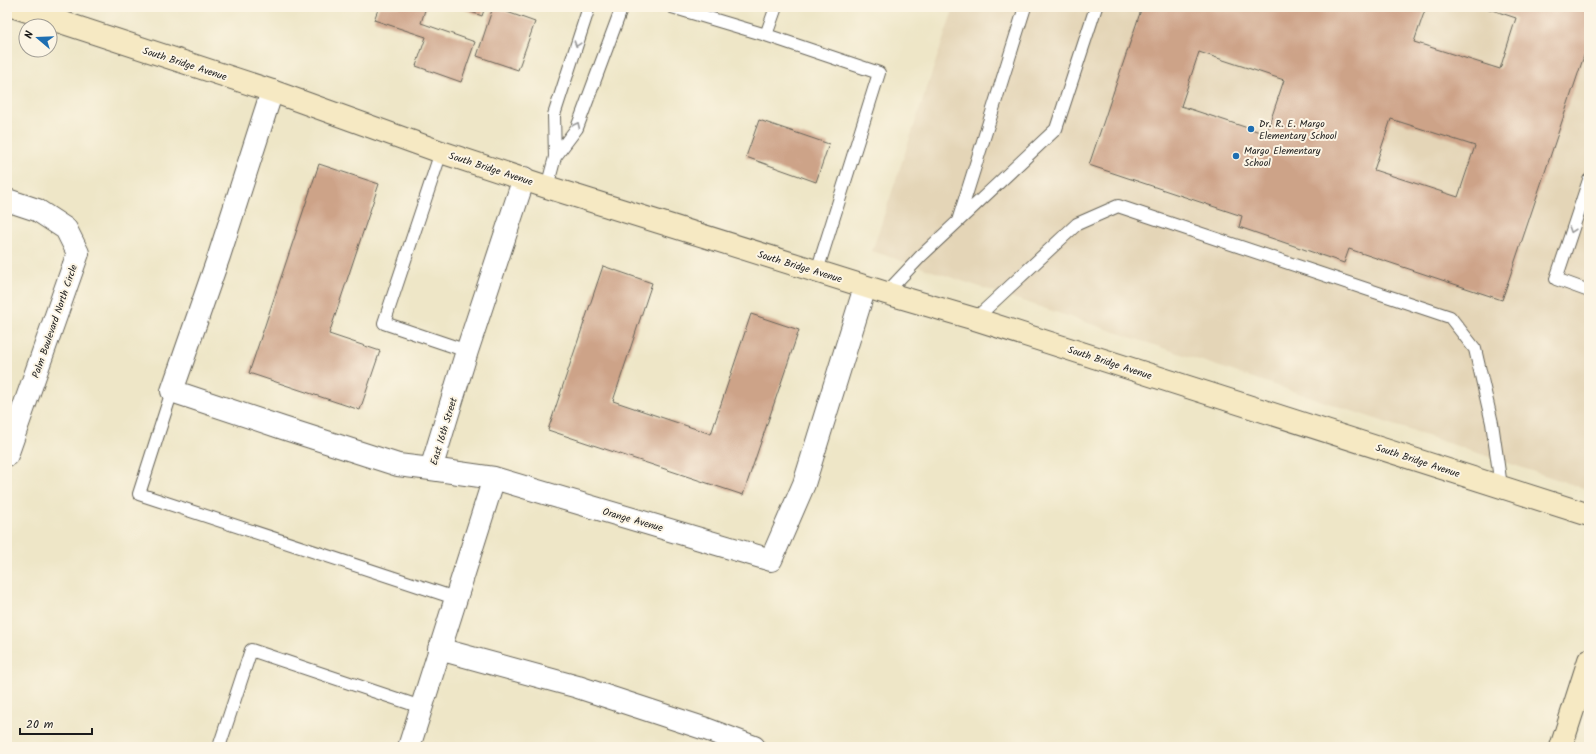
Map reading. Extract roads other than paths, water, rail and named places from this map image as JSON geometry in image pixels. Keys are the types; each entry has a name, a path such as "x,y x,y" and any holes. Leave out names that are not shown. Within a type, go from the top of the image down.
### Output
{"street":[{"name":"South Bridge Avenue","path":"15,7 272,91 441,152 524,178 547,187 865,287 975,319 1589,515"},
{"path":"272,91 219,256 172,391 398,465 431,468"},
{"name":"East 16th Street","path":"494,478 431,468 467,351 524,178"},
{"name":"Palm Boulevard North Circle","path":"7,200 37,210 66,229 78,253 7,454"},
{"name":"Orange Avenue","path":"494,478 771,560 804,484 865,287"},
{"path":"409,747 494,478"},
{"path":"439,650 578,687 754,747"},
{"path":"1561,747 1589,660"}],"lane":[{"path":"547,187 555,157 554,115 589,7"},
{"path":"555,157 576,128 622,7"},
{"path":"672,7 766,35 879,73 817,271"},
{"path":"766,35 776,7"},
{"path":"958,222 1026,7"},
{"path":"886,293 921,256 1056,129 1096,7"},
{"path":"441,152 384,323 467,351"},
{"path":"1589,180 1556,279 1589,291"},
{"path":"975,319 1077,224 1118,206 1450,317 1475,349 1492,423 1501,486"},
{"path":"172,391 139,494 455,598"},
{"path":"219,747 251,650 421,707"}],"place":[{"name":"Dr. R. E. Margo Elementary School","path":"1251,129"},
{"name":"Margo Elementary School","path":"1236,156"}]}
